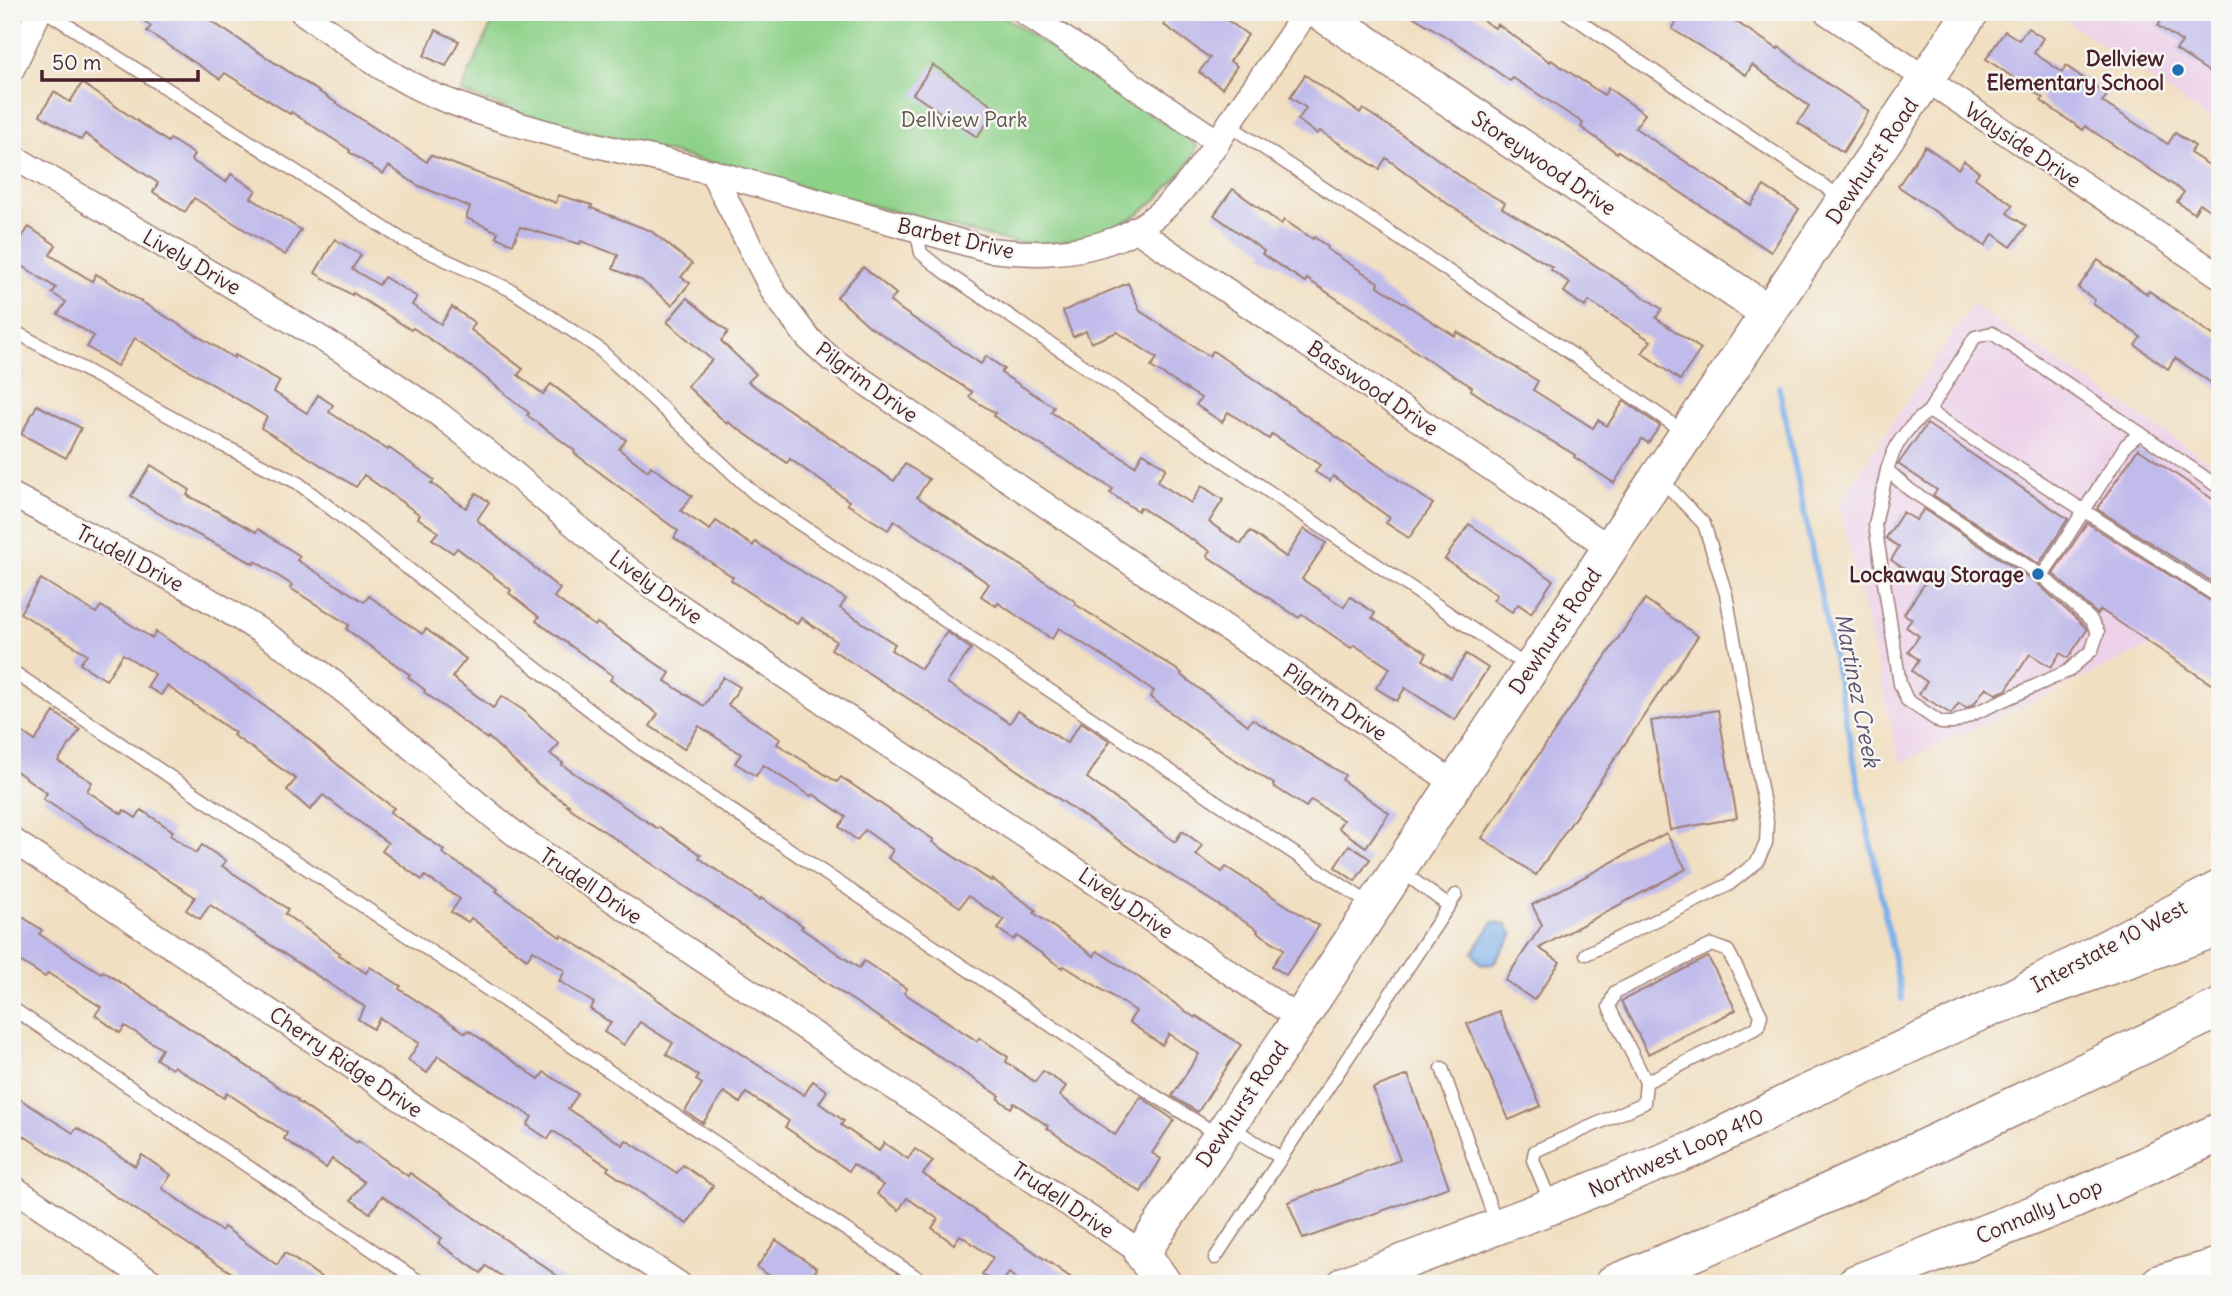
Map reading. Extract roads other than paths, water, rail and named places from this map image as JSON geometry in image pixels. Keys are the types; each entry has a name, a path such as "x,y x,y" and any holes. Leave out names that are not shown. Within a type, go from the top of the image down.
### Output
{"highway":[{"path":"1999,1004 2220,926"},
{"path":"2062,1083 2220,999"},
{"path":"1614,1284 1898,1162 2220,1008"},
{"path":"2162,1158 2220,1123"},
{"name":"Connally Loop","path":"1856,1284 2072,1200 2220,1132"},
{"path":"2160,1284 2220,1267"}],"street":[{"path":"12,69 39,12"},
{"path":"302,12 378,65 437,97 557,135 712,172"},
{"path":"1024,12 1223,133"},
{"name":"Barbet Drive","path":"712,172 990,250 1035,255 1077,250 1117,239 1135,229 1161,210 1189,182 1306,12"},
{"name":"Storeywood Drive","path":"1320,12 1769,313"},
{"name":"Wayside Drive","path":"1826,12 2220,276"},
{"name":"Dewhurst Road","path":"1142,1253 1300,1019 1658,476 1972,12"},
{"name":"Lively Drive","path":"12,156 371,368 440,415 615,559 672,601 1300,1019"},
{"name":"Pilgrim Drive","path":"712,172 774,293 808,338 831,359 1454,783"},
{"name":"Basswood Drive","path":"1135,229 1610,548"},
{"name":"Trudell Drive","path":"12,495 225,610 272,639 353,698 475,803 523,840 1142,1253 1164,1284"},
{"name":"Cherry Ridge Drive","path":"12,840 679,1284"},
{"name":"Interstate 10 West","path":"1999,1004 2220,888"},
{"name":"Northwest Loop 410","path":"1345,1284 1552,1206 1696,1147 1797,1097 1999,1004"},
{"path":"12,1187 155,1284"}],"lane":[{"path":"47,12 403,240 511,290 587,341 755,494 1374,907"},
{"path":"1566,12 1845,200"},
{"path":"1223,133 1541,333 1687,435"},
{"path":"916,229 921,253 942,270 1530,669"},
{"path":"12,330 220,444 298,483 636,746 1135,1082 1224,1131 1281,1158"},
{"path":"1887,470 1910,490 2042,576 2091,620 2098,632 2092,650 2068,671 1953,723 1941,723 1907,700 1900,684 1875,525 1887,470 1891,458 1909,426 1929,411 1975,337 1992,333 2220,488"},
{"path":"1929,411 2220,598"},
{"path":"2042,576 2126,445 2140,433"},
{"path":"1586,954 1728,885 1757,862 1766,843 1764,808 1726,594 1704,524 1658,476"},
{"path":"12,671 927,1284"},
{"path":"1215,1258 1452,901 1398,869"},
{"path":"1552,1206 1533,1160 1535,1151 1644,1103 1646,1082 1609,1007 1615,992 1712,946 1728,950 1761,1016 1758,1027 1646,1082"},
{"path":"12,1008 423,1284"},
{"path":"1442,1068 1497,1227"}],"water":[{"path":"1493,922 1506,924 1513,935 1493,964 1482,965 1473,952"}],"waterway":[{"name":"Martinez Creek","path":"1779,387 1902,999"}],"place":[{"name":"Dellview Elementary School","path":"2178,70"},
{"name":"Lockaway Storage","path":"2038,574"}],"park label":[{"name":"Dellview Park","path":"964,119"}]}
